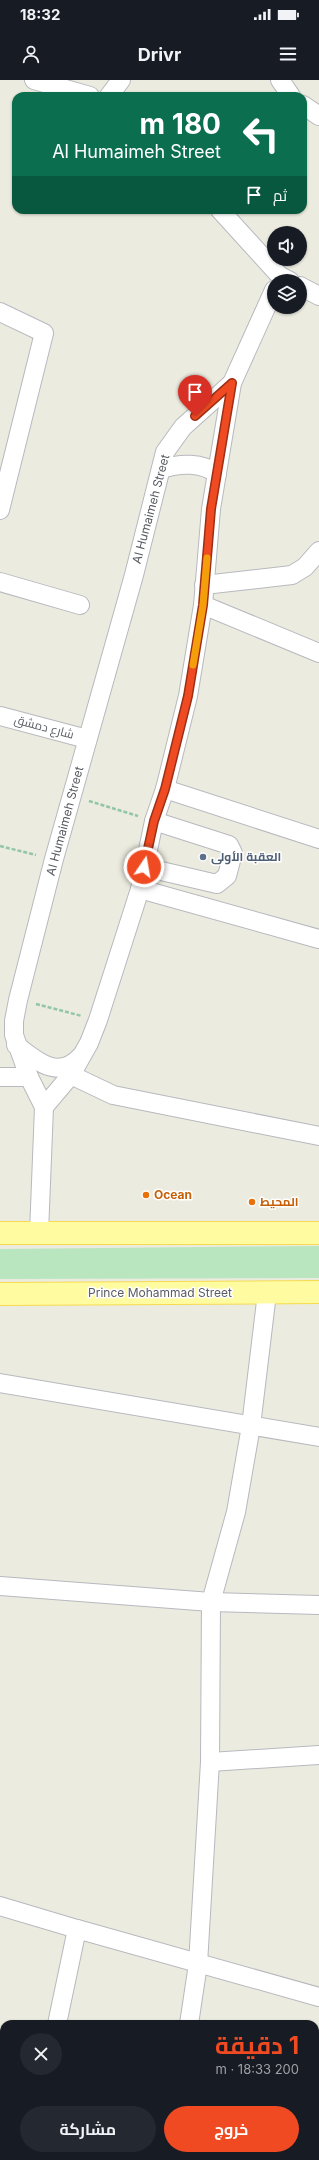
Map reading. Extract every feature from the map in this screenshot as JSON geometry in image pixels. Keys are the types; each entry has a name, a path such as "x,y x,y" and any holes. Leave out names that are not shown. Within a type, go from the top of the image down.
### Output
{"main road":[{"path":"0,1233 319,1233"},
{"name":"Prince Mohammad Street","path":"0,1294 319,1292"}],"street":[{"path":"34,80 76,92"},
{"path":"112,92 121,80"},
{"path":"307,108 319,116"},
{"path":"223,214 274,274"},
{"path":"307,290 319,296"},
{"path":"39,1233 44,1107 71,1075 84,1053 98,1020 140,889 154,821 165,789 188,696 203,605 211,509 232,383 267,311"},
{"path":"0,312 44,333 0,510"},
{"name":"Al Humaimeh Street","path":"44,1107 29,1077 16,1045 14,1021 54,859 162,469 165,452 183,427 232,383"},
{"path":"162,469 170,466 192,465 201,466 218,474"},
{"path":"204,585 292,575 305,567 319,551"},
{"path":"0,582 80,605"},
{"path":"203,605 319,652"},
{"name":"شارع دمشق","path":"0,716 87,739"},
{"path":"165,789 319,839"},
{"path":"144,867 218,884 227,876 233,853 229,845 154,821"},
{"path":"140,889 319,939"},
{"path":"16,1045 43,1064 58,1068 68,1067 84,1053"},
{"path":"71,1075 113,1095 319,1136"},
{"path":"0,1077 29,1077"},
{"path":"190,2020 198,1964 210,1762 211,1602 236,1512 251,1426 267,1293"},
{"path":"0,1383 319,1437"},
{"path":"0,1586 211,1602 319,1605"},
{"path":"210,1762 319,1755"},
{"path":"0,1906 198,1964 319,1997"},
{"path":"58,2020 77,1929"}],"path":[{"path":"71,796 154,821"},
{"path":"0,846 54,859"},
{"path":"18,1000 98,1020"}],"green space":[{"path":"319,1246 319,1278 0,1279 0,1249"}],"slow traffic":[{"path":"193,665 203,605 207,558"}],"place":[{"name":"العقبة الأولى","path":"203,857"},
{"name":"Ocean","path":"146,1195"},
{"name":"المحيط","path":"252,1202"}],"route":[{"path":"144,867 154,821 165,789 188,696 203,605 211,509 232,383 195,416"}]}
